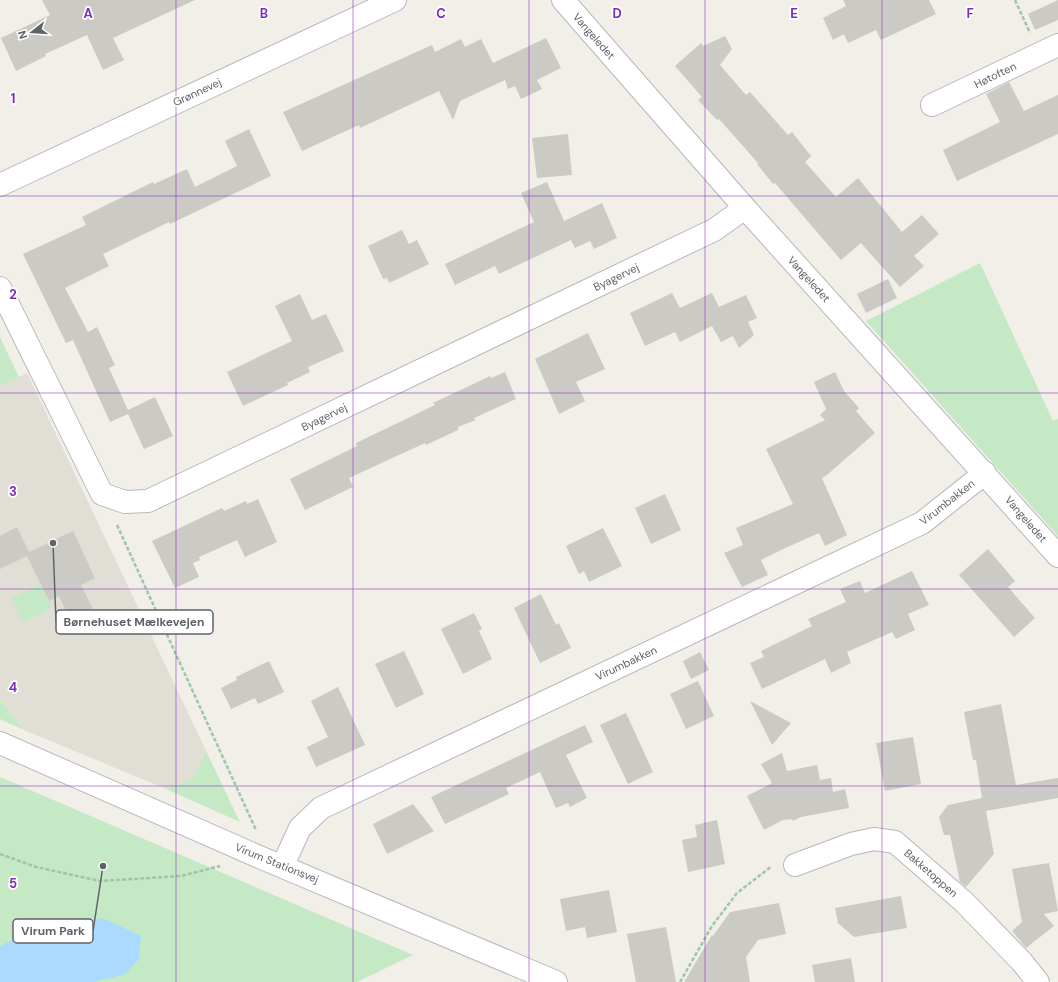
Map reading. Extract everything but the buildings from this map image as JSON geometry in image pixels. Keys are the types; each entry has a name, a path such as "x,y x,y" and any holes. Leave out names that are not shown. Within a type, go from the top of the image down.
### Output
{"street":[{"name":"Grønnevej","path":"0,185 394,0"},
{"name":"Vangeledet","path":"562,0 745,208 985,472 1058,556"},
{"name":"Høtoften","path":"932,105 1049,49"},
{"name":"Byagervej","path":"102,494 125,502 148,501 714,230 745,208"},
{"path":"0,288 102,494"},
{"name":"Virumbakken","path":"283,865 300,828 321,808 922,523 985,472"},
{"name":"Virum Stationsvej","path":"0,743 258,856 283,865 556,982"},
{"name":"Bakketoppen","path":"795,864 851,844 874,839 895,842 964,902 1022,962 1038,982"}],"path":[{"path":"1015,0 1049,49"},
{"path":"0,854 36,867 100,881 181,876 258,856 256,828 102,494"},
{"path":"680,982 712,926 737,893 776,863 795,864"}],"shaded area":[{"path":"27,373 206,751 193,778 166,789 24,730 0,699 0,386"}],"green space":[{"path":"980,263 1053,421 1058,419 1058,536 866,321"},
{"path":"0,337 19,377 0,386"},
{"path":"40,584 52,608 23,623 11,599"},
{"path":"0,699 24,730 0,719"},
{"path":"206,751 240,822 166,789 193,778"},
{"path":"0,777 413,955 357,982 0,982"}],"water":[{"path":"105,919 141,936 139,959 125,974 94,982 0,982 0,947 11,940 37,930 50,927"}],"place":[{"name":"Børnehuset Mælkevejen","path":"53,543"},
{"name":"Virum Park","path":"103,866"}]}
